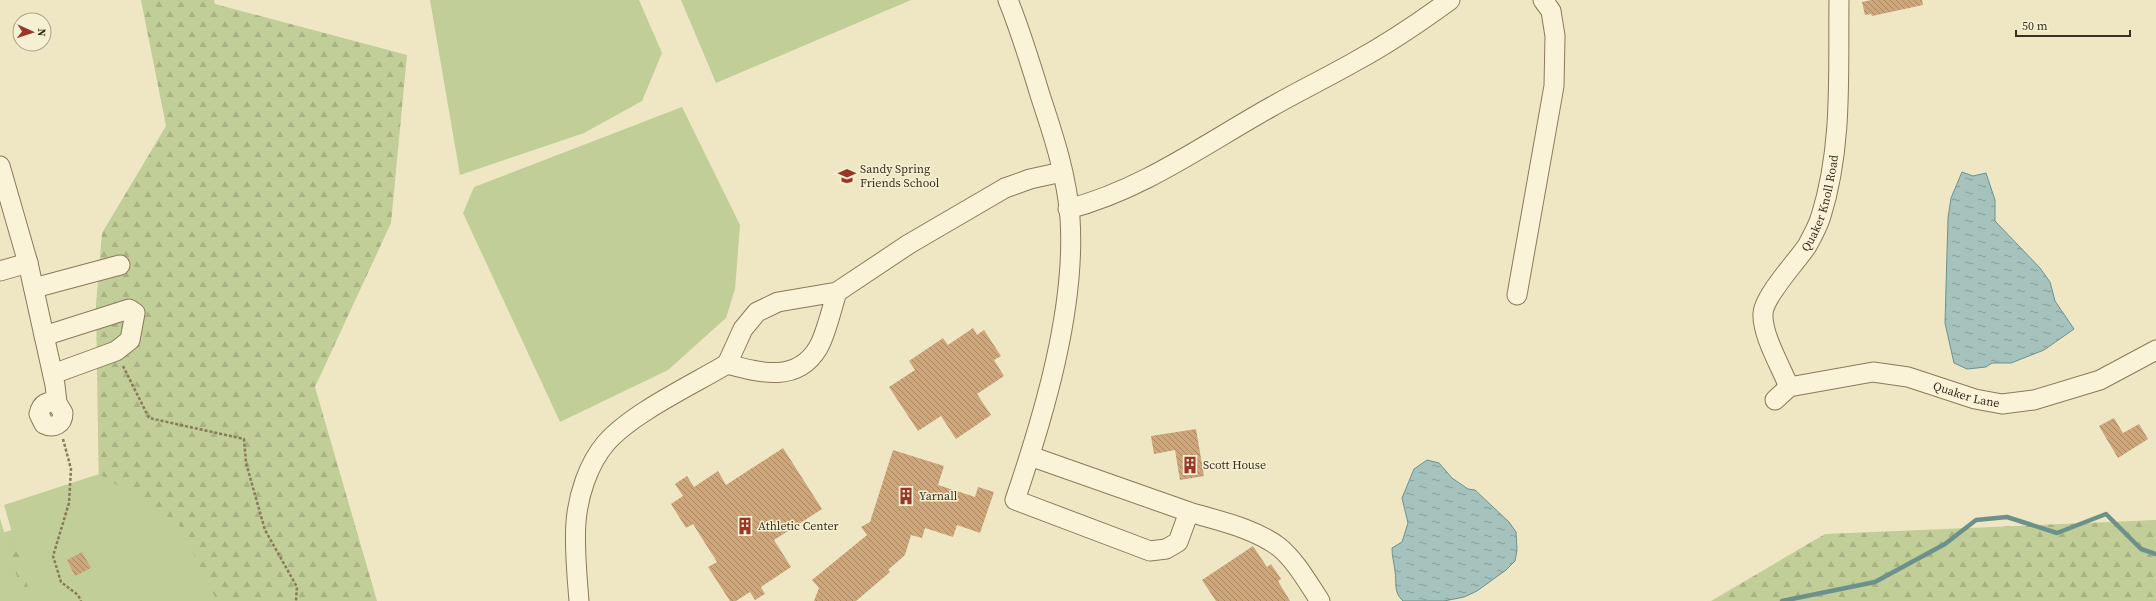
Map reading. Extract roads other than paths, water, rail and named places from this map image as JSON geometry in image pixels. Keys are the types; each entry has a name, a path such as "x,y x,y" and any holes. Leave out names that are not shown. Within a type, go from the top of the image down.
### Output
{"street":[{"path":"1008,0 1019,27 1045,109 1062,172 1068,209 1071,245 1067,294 1056,355 1030,456 1015,500 1150,551 1166,549 1178,542 1189,512"},
{"path":"1068,209 1096,202 1143,181 1271,106 1357,61 1412,28 1450,0"},
{"path":"1517,295 1554,86 1555,36 1551,11 1543,0"},
{"name":"Quaker Knoll Road","path":"1789,388 1765,329 1762,313 1768,298 1807,245 1821,218 1828,190 1837,141 1839,0"},
{"path":"0,166 28,263 53,374 57,403 45,403 39,414 44,424 51,426 59,423"},
{"path":"579,601 576,556 576,521 581,492 590,469 605,444 632,420 727,364 743,329 757,312 778,302 837,292 909,244 1005,188 1062,172"},
{"path":"0,270 28,263"},
{"path":"34,288 120,265"},
{"path":"727,364 760,372 791,371 807,362 819,347 837,292"},
{"path":"44,336 129,309 135,313 130,340 116,351 53,374"},
{"name":"Quaker Lane","path":"1775,400 1789,388 1873,372 1908,377 1975,399 2002,404 2034,400 2100,380 2156,350"},
{"path":"1030,456 1255,534 1278,547 1295,564 1320,601"}],"water":[{"path":"1962,172 1973,176 1986,173 1995,200 1995,221 2040,268 2050,282 2055,301 2074,329 2044,350 2011,363 1992,363 1986,367 1967,369 1954,363 1945,323 1948,218 1951,198"},
{"path":"1427,460 1439,463 1452,478 1468,489 1475,490 1509,522 1516,532 1517,550 1515,561 1506,570 1477,591 1464,597 1444,601 1403,601 1398,594 1396,587 1396,575 1392,548 1402,542 1408,523 1402,498 1414,469"}],"waterway":[{"path":"1782,601 1875,582 1945,544 1976,520 2007,517 2057,533 2106,514 2141,549 2156,554"}],"place":[{"name":"Sandy Spring Friends School","path":"847,176"},
{"name":"Scott House","path":"1190,465"},
{"name":"Yarnall","path":"906,496"},
{"name":"Athletic Center","path":"745,526"}]}
